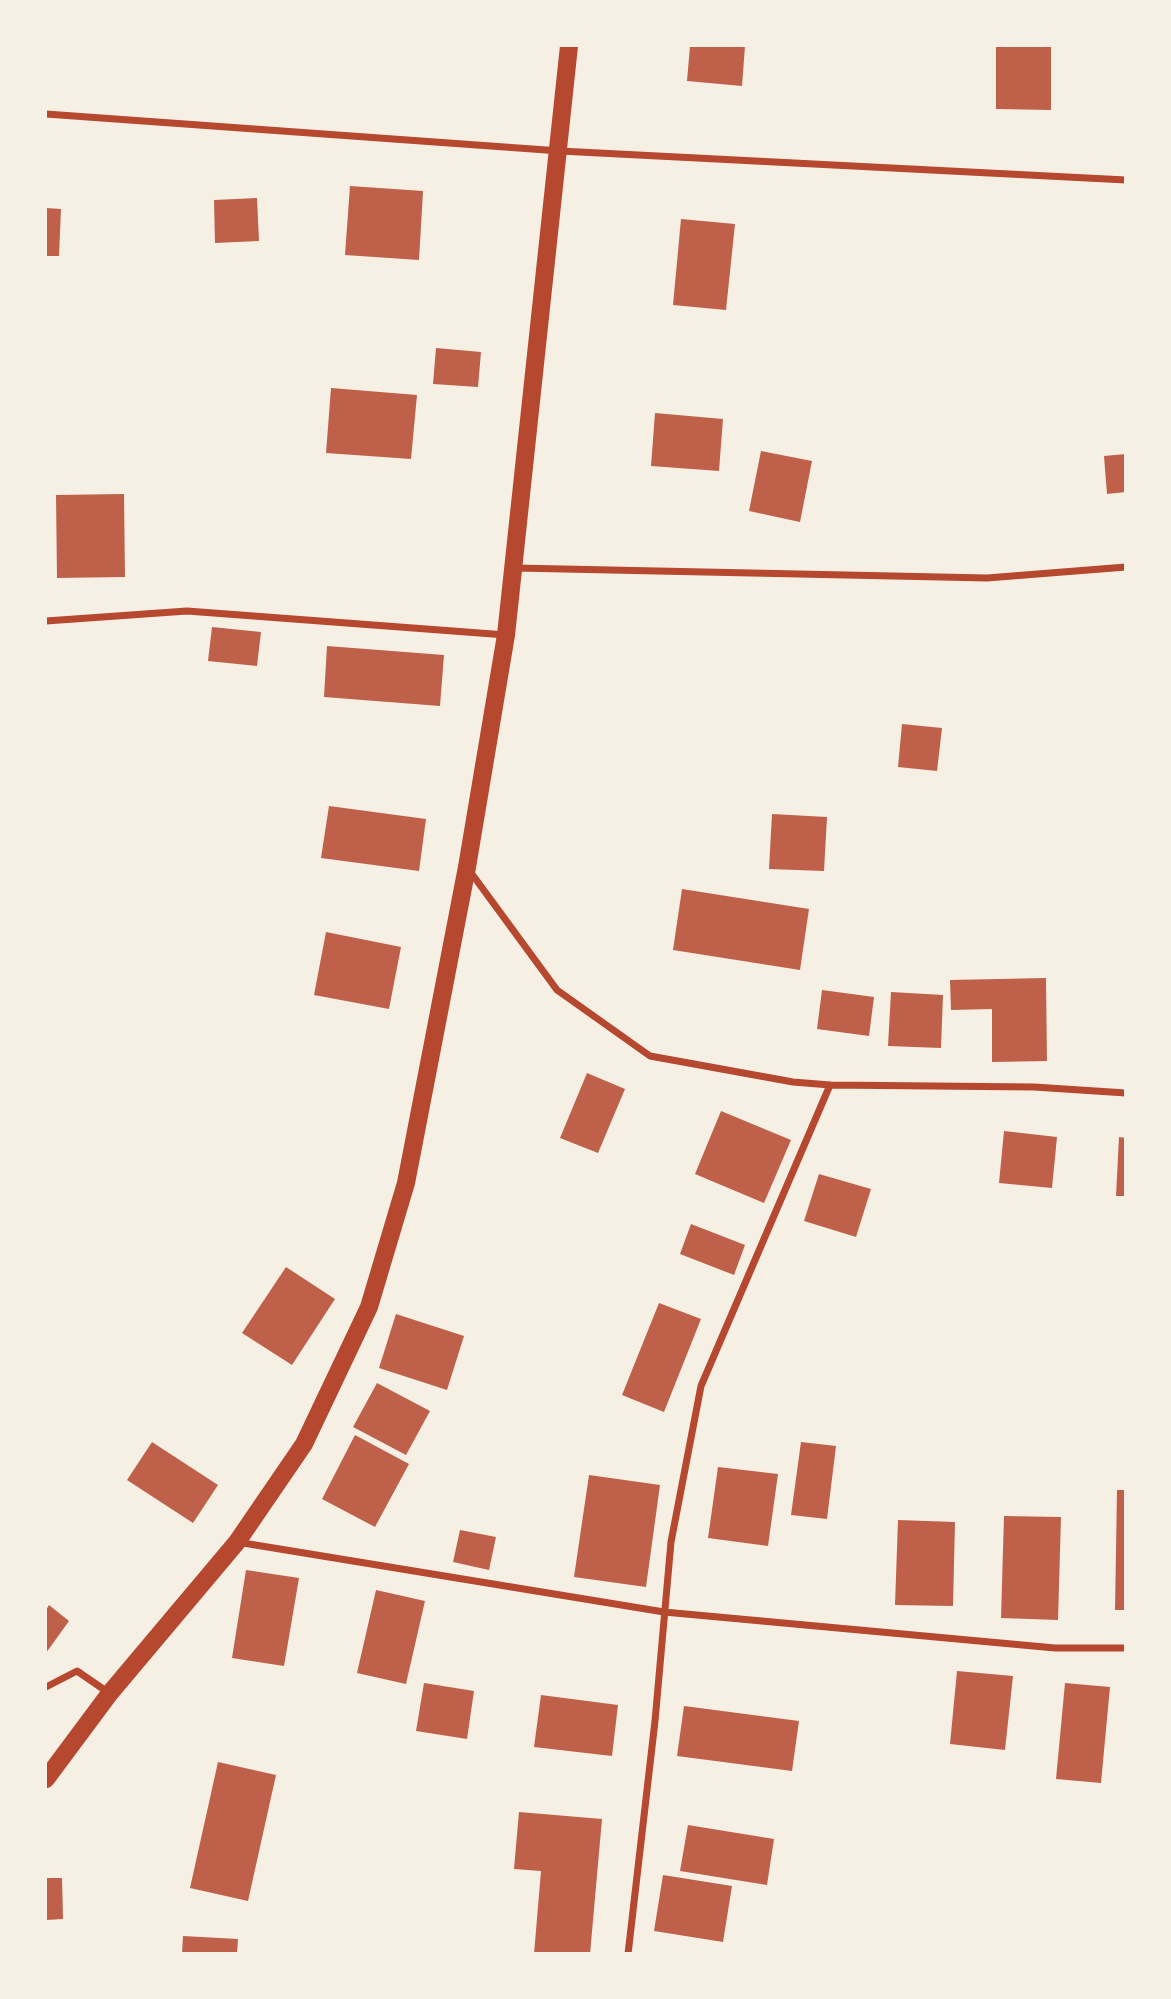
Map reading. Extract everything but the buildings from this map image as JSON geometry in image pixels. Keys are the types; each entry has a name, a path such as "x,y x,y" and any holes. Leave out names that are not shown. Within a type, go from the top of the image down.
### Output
{"main road":[{"path":"46,1779 110,1693 237,1542 304,1444 369,1307 406,1183 467,867 506,635 516,568 569,46"}],"street":[{"path":"46,114 560,151 1125,180"},
{"path":"516,568 986,578 1125,567"},
{"path":"46,621 187,611 506,635"},
{"path":"467,867 557,989 650,1056 793,1082 830,1085 1034,1087 1125,1093"},
{"path":"628,1954 655,1721 671,1542 701,1386 830,1085"},
{"path":"237,1542 664,1612 1055,1648 1125,1648"},
{"path":"46,1687 77,1671 110,1693"}]}
